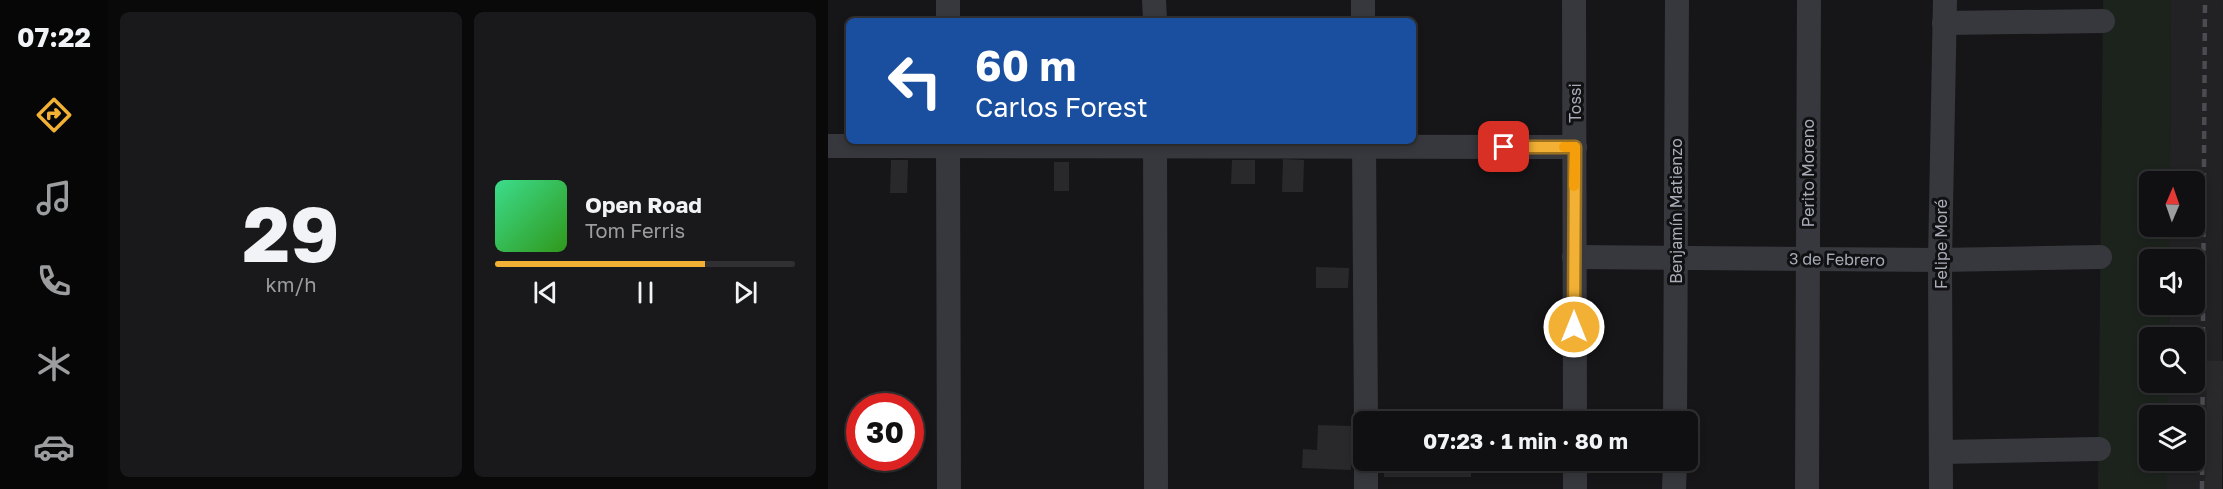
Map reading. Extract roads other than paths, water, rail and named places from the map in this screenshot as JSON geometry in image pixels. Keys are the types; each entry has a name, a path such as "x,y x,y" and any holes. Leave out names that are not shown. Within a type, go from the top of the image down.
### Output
{"street":[{"path":"948,0 948,18"},
{"path":"1155,0 1155,18"},
{"path":"1363,0 1363,18"},
{"name":"Tossi","path":"1574,0 1575,411"},
{"name":"Benjamín Matienzo","path":"1675,411 1677,0"},
{"name":"Perito Moreno","path":"1807,489 1809,0"},
{"path":"1944,11 2103,21"},
{"name":"Felipe Moré","path":"1941,489 1940,260 1944,11"},
{"path":"828,146 908,144"},
{"path":"948,144 949,489"},
{"path":"1155,144 1156,489"},
{"path":"1366,411 1364,144 1575,147"},
{"name":"3 de Febrero","path":"1574,257 1940,260 2100,257"},
{"path":"1941,452 2099,449"},
{"path":"1366,471 1366,489"},
{"path":"1575,471 1575,489"},
{"path":"1674,489 1675,471"}],"railway":[{"path":"2202,489 2205,0"}]}
